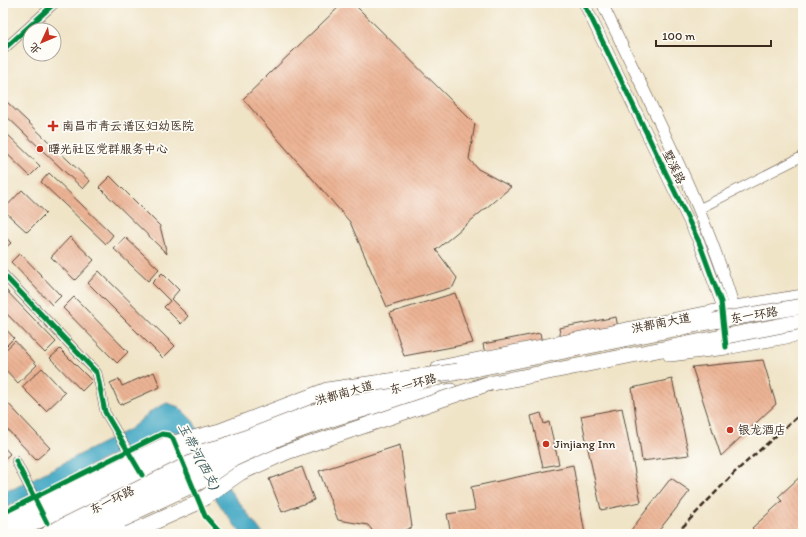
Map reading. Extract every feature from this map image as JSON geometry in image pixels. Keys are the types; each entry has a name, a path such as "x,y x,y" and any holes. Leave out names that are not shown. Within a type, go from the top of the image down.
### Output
{"main road":[{"name":"洪都南大道","path":"26,534 47,528 142,475 221,434 295,407 441,368 728,310 803,297"},
{"name":"东一环路","path":"47,528 184,464 301,415 458,371 714,321 803,306"},
{"name":"东一环路","path":"75,534 227,460 299,431 373,407 803,321"},
{"path":"106,534 235,470 301,435 353,418 418,402 674,353 726,347 803,332"},
{"path":"12,534 221,434 327,390 458,371"},
{"path":"89,534 192,485 490,383"},
{"path":"3,524 166,445 221,434"},
{"path":"128,534 197,503 235,470"}],"street":[{"path":"3,50 55,3"},
{"name":"墅溪路","path":"584,3 698,242 721,302 728,310 745,343"},
{"name":"墅溪路","path":"602,3 699,209 716,249 728,310 726,347"},
{"path":"699,209 803,156"},
{"path":"3,274 97,372 105,412 142,475"},
{"path":"16,461 47,528"}],"water":[{"name":"玉带河(西支)","path":"167,403 179,407 193,421 231,492 263,534 242,534 215,498 179,433 172,431 159,432 3,509 3,490 13,489 130,429 153,410"}],"building":[{"path":"343,3 353,3 475,124 469,159 478,169 511,187 436,250 457,278 453,287 387,307 350,222 243,99"},
{"path":"7,102 90,181 83,189 3,113 3,106"},
{"path":"3,130 40,166 30,176 3,150"},
{"path":"49,173 113,235 106,244 41,182"},
{"path":"110,176 160,226 167,254 99,187"},
{"path":"22,190 46,213 27,232 3,210"},
{"path":"3,234 11,243 3,250"},
{"path":"70,237 94,260 75,280 51,257"},
{"path":"125,237 159,269 148,281 114,249"},
{"path":"20,253 61,296 52,305 11,262"},
{"path":"99,271 175,346 163,358 88,283"},
{"path":"162,273 179,290 171,299 188,316 181,324 164,307 170,301 152,283"},
{"path":"3,287 56,342 45,353 3,310"},
{"path":"455,293 473,343 404,356 390,313"},
{"path":"74,297 128,352 117,363 63,308"},
{"path":"616,317 618,328 561,339 559,328"},
{"path":"3,326 14,338 4,348 3,348"},
{"path":"540,333 542,343 485,354 483,344"},
{"path":"15,341 37,365 18,383 3,367 3,352"},
{"path":"60,349 92,381 82,391 50,358"},
{"name":"银龙酒店","path":"763,360 776,404 721,456 692,367"},
{"path":"42,368 65,393 46,411 22,387"},
{"path":"154,372 160,387 120,405 110,383 119,379 122,386"},
{"path":"672,379 689,455 642,461 632,388"},
{"path":"3,398 50,448 36,460 3,425"},
{"path":"622,408 641,502 601,510 581,416"},
{"name":"Jinjiang Inn","path":"541,413 544,424 549,422 559,464 543,467 531,416"},
{"path":"400,445 412,527 396,534 375,534 368,525 338,520 319,471"},
{"path":"3,446 10,454 3,460"},
{"path":"573,465 585,534 451,534 447,514 475,510 471,487"},
{"path":"302,467 314,500 282,512 269,479"},
{"path":"803,474 803,534 758,534 752,528 782,501 778,497"},
{"path":"671,478 690,491 656,534 628,534"}],"railway":[{"path":"676,534 735,472 803,412"}],"cycle path":[{"path":"3,50 55,3"},
{"path":"584,3 699,242 721,302 726,347"},
{"path":"3,274 97,373 105,412 142,475"},
{"path":"3,513 162,434 169,435 173,439 205,516 221,534"},
{"path":"16,461 47,523"}],"place":[{"name":"南昌市青云谱区妇幼医院","path":"53,126"},
{"name":"曙光社区党群服务中心","path":"40,149"},
{"name":"银龙酒店","path":"730,430"},
{"name":"Jinjiang Inn","path":"546,444"}]}
